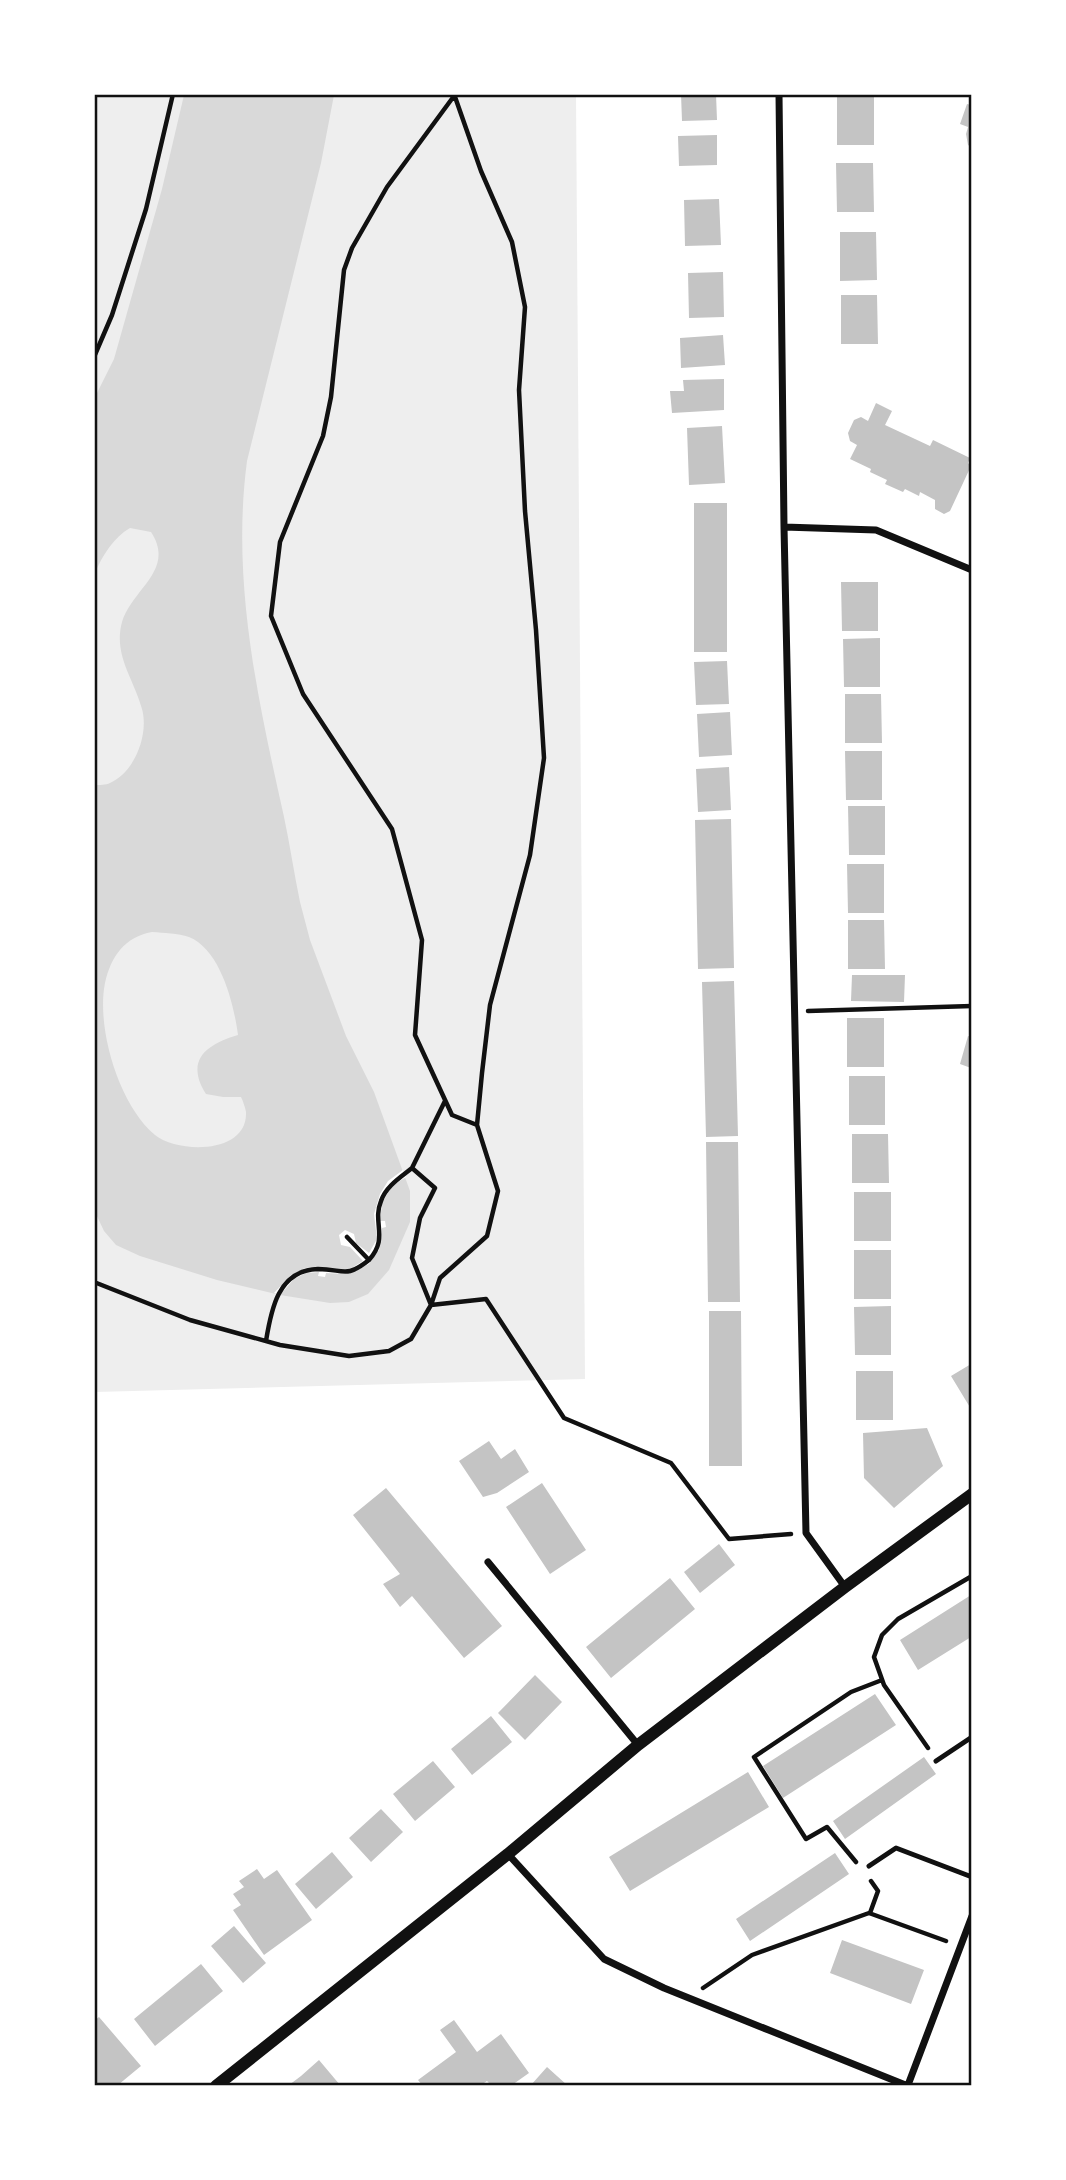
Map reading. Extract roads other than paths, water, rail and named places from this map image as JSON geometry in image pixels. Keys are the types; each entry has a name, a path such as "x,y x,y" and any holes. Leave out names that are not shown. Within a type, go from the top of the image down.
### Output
{"street":[{"path":"779,94 784,527 806,1533 845,1587"},
{"path":"784,527 876,530 971,570"},
{"path":"216,2085 508,1854 638,1745 971,1494"},
{"path":"488,1562 638,1745"},
{"path":"508,1854 604,1959 688,1998 908,2085 971,1916"}],"lane":[{"path":"936,1761 971,1737"},
{"path":"869,1866 896,1848 971,1877"}]}
